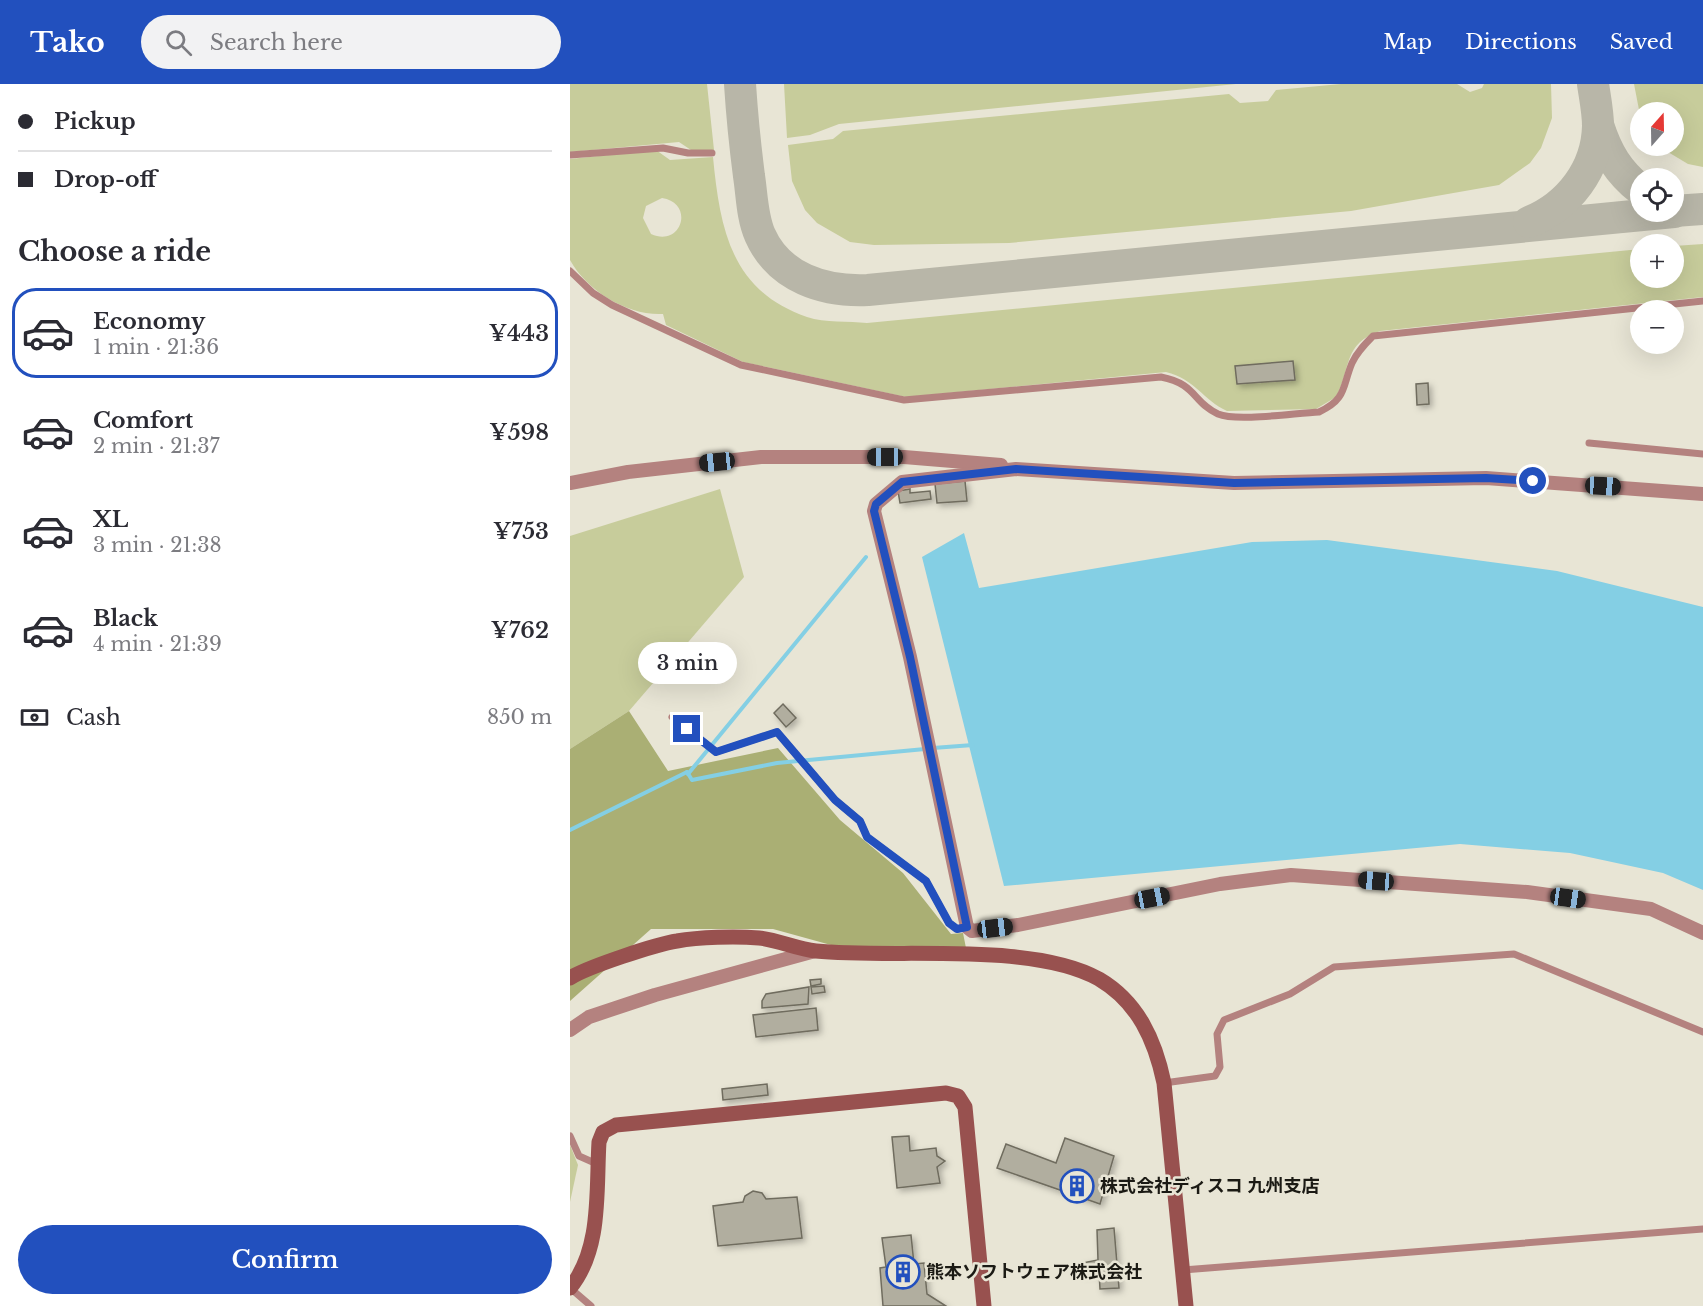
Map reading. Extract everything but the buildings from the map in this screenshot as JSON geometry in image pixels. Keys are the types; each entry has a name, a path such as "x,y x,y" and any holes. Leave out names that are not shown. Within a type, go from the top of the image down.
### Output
{"street":[{"path":"570,483 628,472 761,457 904,457 1234,483"},
{"path":"1703,494 1486,478 1234,483 1016,469 902,482 876,504 874,511 910,657 967,927 972,931 1018,925 1220,884 1291,875 1527,892 1651,909 1703,933"},
{"path":"570,978 677,941 759,938 815,951 1028,960 1081,972 1099,980 1132,1007 1147,1028 1157,1050 1164,1083 1186,1306"},
{"path":"570,1030 589,1017 655,995 815,951"},
{"path":"570,1288 580,1275 592,1240 598,1142 603,1132 616,1125 946,1093 958,1096 965,1107 984,1306"}],"lane":[{"path":"570,155 663,148 688,153 712,153"},
{"path":"570,271 576,279 612,305 751,367 904,400 1161,377 1188,386 1208,408 1220,415 1234,417 1319,412 1330,406 1342,396 1358,352 1373,336 1703,302"},
{"path":"1589,443 1703,454"},
{"path":"672,717 716,752 777,732 835,800 860,821 867,837 926,881 949,923 957,929 967,927"},
{"path":"1164,1083 1215,1076 1220,1067 1217,1034 1224,1020 1290,994 1334,967 1514,954 1703,1032"},
{"path":"570,1136 579,1156 597,1164"},
{"path":"1183,1270 1703,1229"},
{"path":"570,1288 591,1306"}],"green space":[{"path":"570,84 707,84 714,150 691,150 679,142 570,152"},
{"path":"784,84 1236,84 839,124 810,135 787,138"},
{"path":"1341,84 1457,84 1470,92 1482,88 1484,84 1551,84 1552,118 1541,148 1530,163 1499,185 1351,211 1009,243 874,245 850,242 817,223 805,210 792,181 788,145 833,139 843,131 1229,94 1240,103 1268,101 1276,90"},
{"path":"1634,84 1703,84 1703,167 1688,164 1675,156 1684,156 1684,102 1638,102"},
{"path":"656,150 670,160 713,157 720,209 726,232 734,254 746,274 761,291 781,306 821,320 867,323 1630,250 1630,288 1684,288 1684,245 1703,244 1703,297 1674,300 1630,300 1630,305 1380,331 1360,342 1350,358 1336,397 1316,409 1227,411 1192,385 1166,372 906,397 743,362 666,325 663,314 636,311 610,299 587,282 570,260 570,159","holes":["662,198 679,208 681,215 677,230 662,237 651,234 643,218 646,206"]},
{"path":"720,489 744,577 629,711 570,749 570,536"},
{"path":"629,711 668,771 778,748 840,820 903,873 951,934 963,933 967,953 831,945 773,929 651,929 570,1001 570,749"},
{"path":"570,1145 578,1165 570,1202"}],"water":[{"path":"964,533 979,588 1252,542 1327,540 1557,571 1703,607 1703,890 1663,873 1570,853 1460,844 1004,886 922,557"}],"waterway":[{"path":"570,830 687,772 688,774 866,557"},
{"path":"933,748 973,745"},
{"path":"687,772 692,780 777,763 925,749"}],"taxiway":[{"path":"740,84 753,206 760,235 768,250 791,272 820,285 835,288 868,290 1630,216"},
{"path":"1529,222 1557,206 1578,184 1586,171 1592,157 1598,126 1593,84"},
{"path":"1598,125 1614,161 1630,180"},
{"path":"1684,210 1703,209"}],"place":[{"name":"株式会社ディスコ 九州支店","path":"1077,1186"},
{"name":"熊本ソフトウェア株式会社","path":"903,1272"}],"route":[{"path":"687,729 716,752 777,732 835,800 860,821 867,837 926,881 949,923 957,929 967,927 910,657 874,511 876,504 902,482 1016,469 1234,483 1388,482 1486,478 1533,481"}]}
